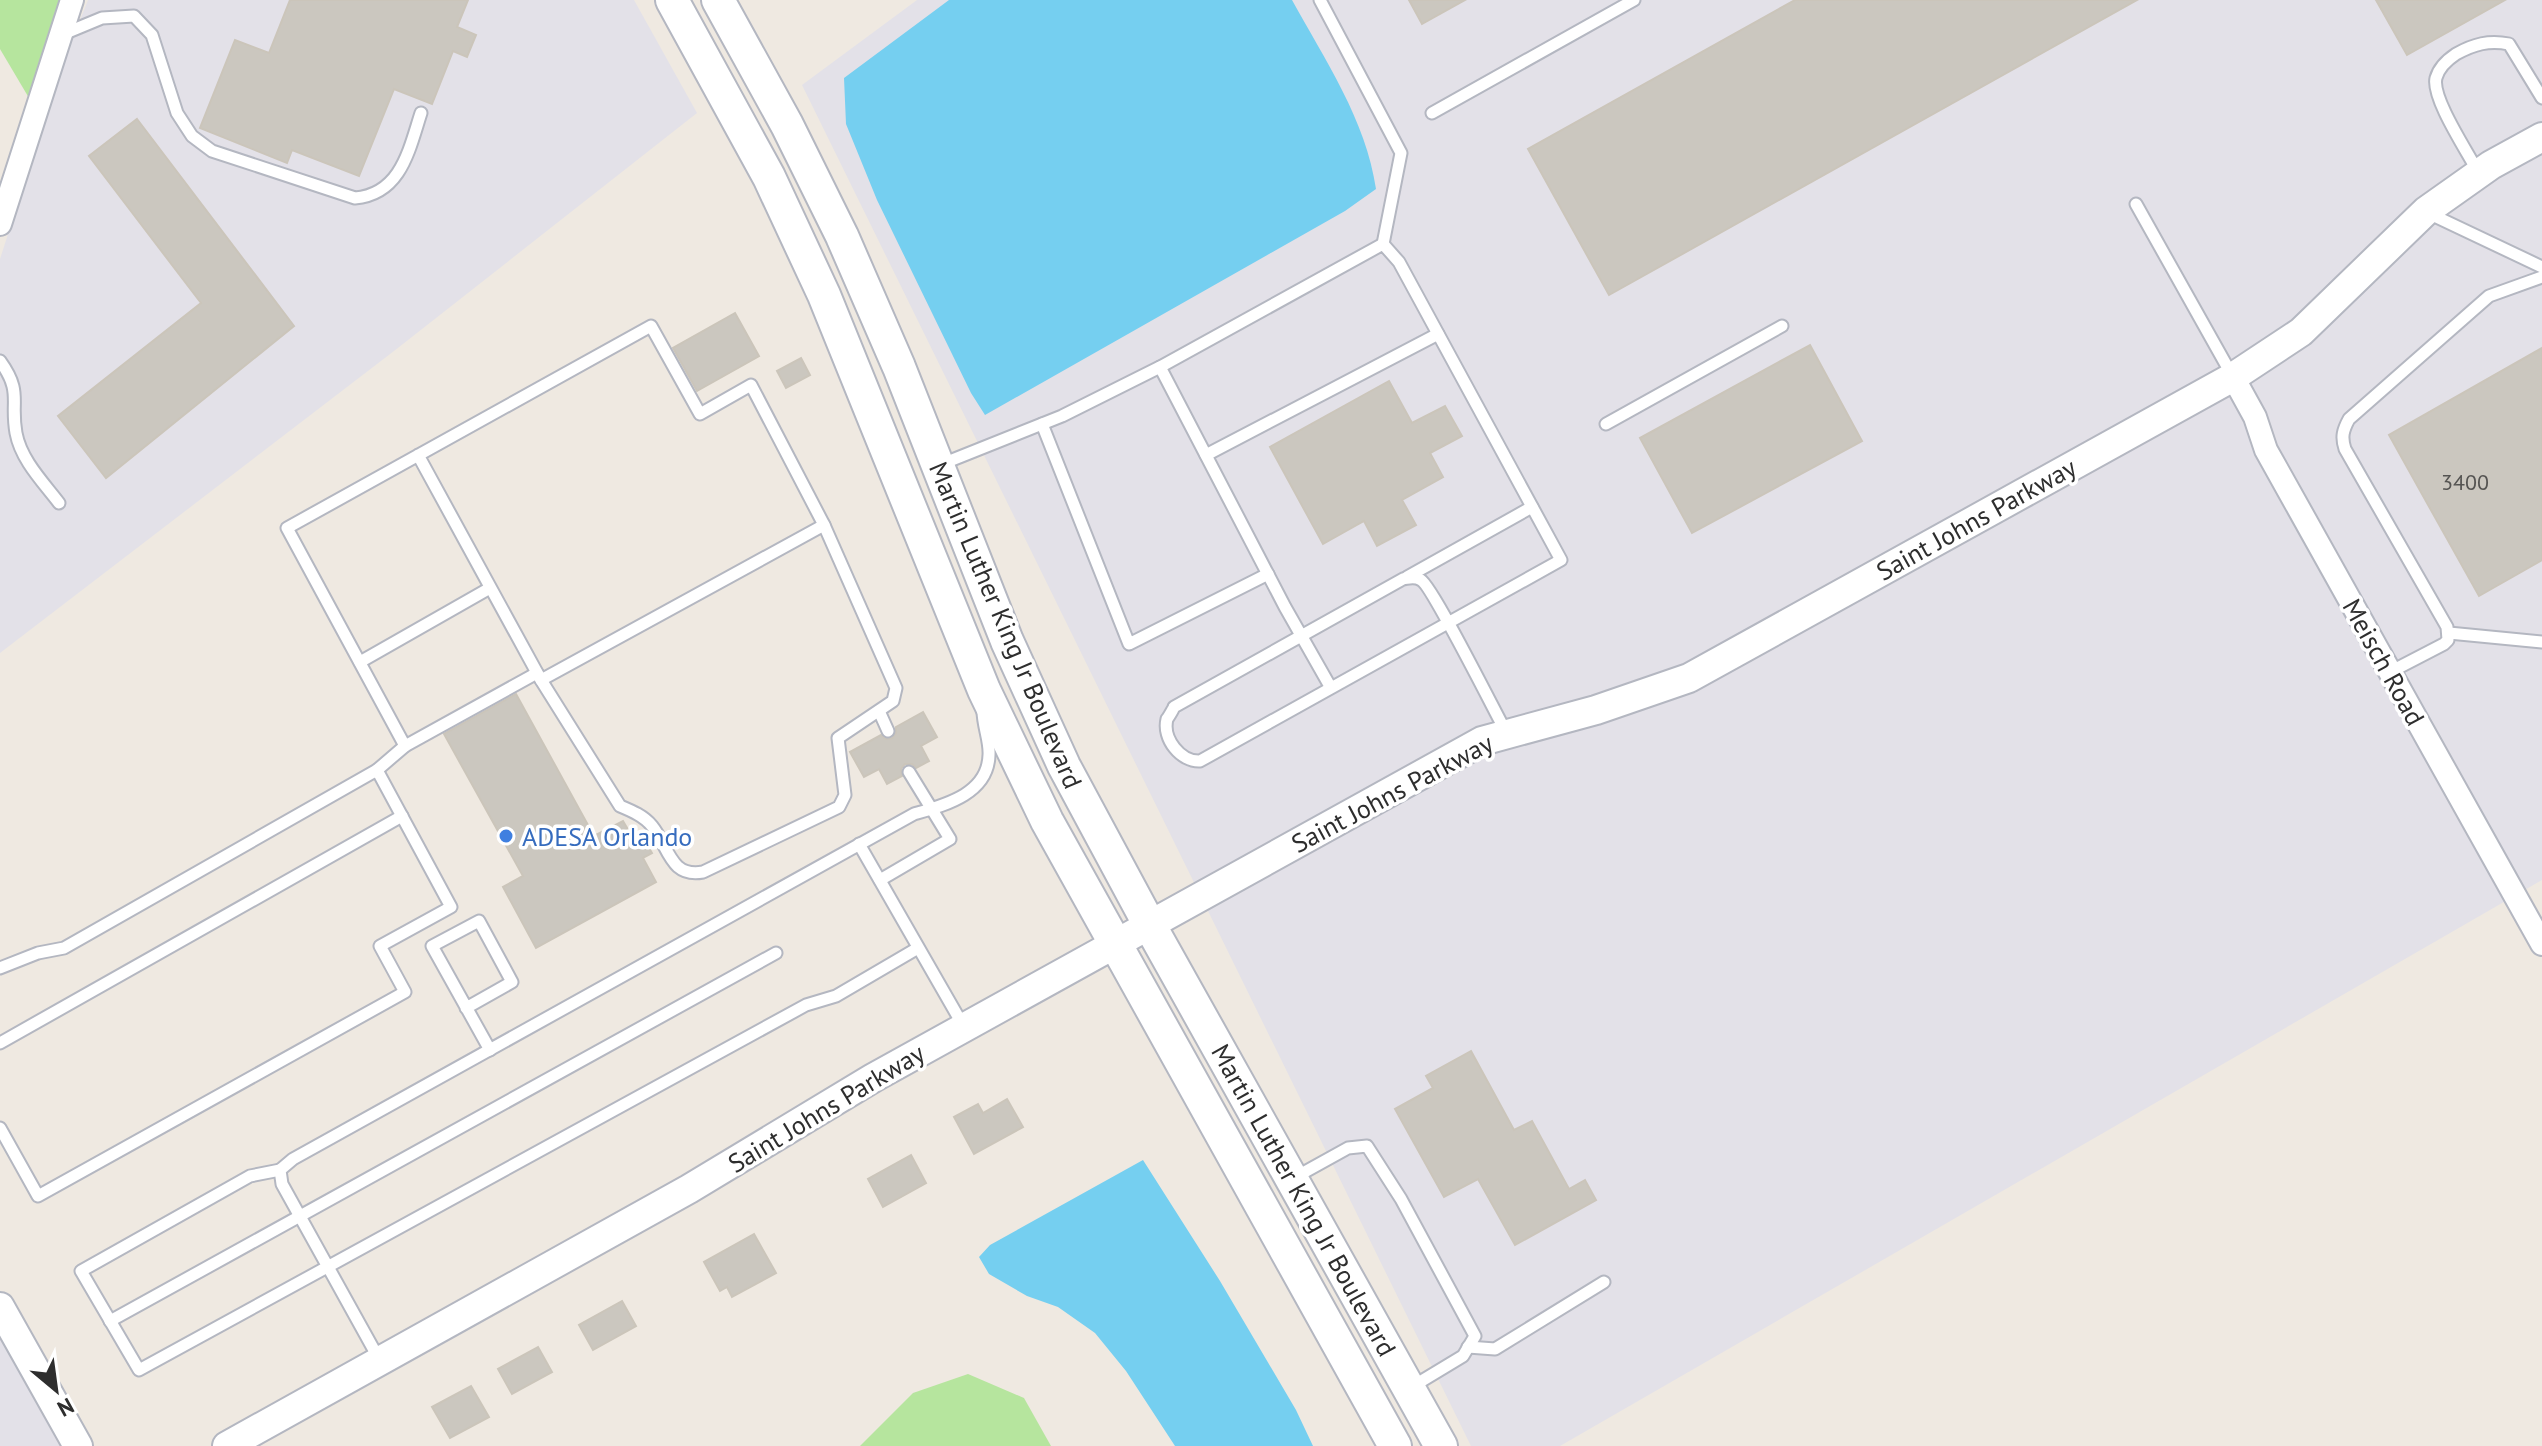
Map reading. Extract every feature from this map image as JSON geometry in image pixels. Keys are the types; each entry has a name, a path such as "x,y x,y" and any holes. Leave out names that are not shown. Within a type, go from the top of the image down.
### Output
{"main road":[{"name":"Martin Luther King Jr Boulevard","path":"672,0 775,190 824,295 984,690 1047,821 1395,1446"},
{"name":"Martin Luther King Jr Boulevard","path":"718,0 787,125 842,236 899,367 1007,641 1064,766 1441,1446"},
{"path":"918,527 940,474"},
{"path":"1287,1253 1314,1270 1378,1382 1391,1391 1409,1388"}],"street":[{"path":"0,224 72,0"},
{"name":"Saint Johns Parkway","path":"227,1446 689,1189 873,1078 1482,741 1596,710 1689,678 2233,377 2301,332 2426,211 2479,174 2542,137"},
{"name":"Meisch Road","path":"2233,377 2255,417 2266,450 2542,944"},
{"path":"0,1307 78,1446"}],"lane":[{"path":"940,474 1160,367 1383,244 1401,153 1320,0"},
{"path":"1432,113 1634,0"},
{"path":"61,35 102,18 134,16 152,35 177,113 192,136 212,151 355,198 370,196 391,183 404,165 421,113"},
{"path":"2479,174 2438,96 2436,79 2445,60 2491,40 2509,44 2542,98"},
{"path":"2136,204 2233,377"},
{"path":"2426,211 2542,267"},
{"path":"1383,244 1399,262 1561,560 1200,761 1190,762 1181,757 1167,733 1167,718 1174,707 1532,507"},
{"path":"2449,633 2345,449 2343,429 2349,419 2489,296 2542,277"},
{"path":"405,746 287,528 418,455 651,326 700,414 751,385 824,525 896,688 893,701 838,738 845,795 839,807 703,872 690,874 678,868 652,826 620,806 539,677 418,455"},
{"path":"1606,424 1782,326"},
{"path":"1206,455 1438,334"},
{"path":"0,361 15,386 16,433 23,454 59,503"},
{"path":"1160,367 1331,688"},
{"path":"1042,424 1129,644 1268,574"},
{"path":"0,968 38,953 64,948 377,770 405,746 824,525"},
{"path":"1403,579 1414,577 1424,581 1507,734"},
{"path":"360,662 490,588"},
{"path":"2449,633 2542,642"},
{"path":"2390,672 2444,644 2449,633"},
{"path":"918,948 836,996 806,1005 139,1370 81,1271 250,1176 280,1170 293,1159 914,814 946,806 970,792 986,775 990,753 983,726 984,690"},
{"path":"879,711 888,731"},
{"path":"0,1128 38,1196 405,992 380,946 451,907 377,770"},
{"path":"880,880 950,839 909,772"},
{"path":"0,1043 402,816"},
{"path":"859,844 964,1027"},
{"path":"466,1008 512,982 479,921 432,946 466,1008 490,1050"},
{"path":"110,1321 776,953"},
{"path":"1292,1179 1348,1148 1367,1146 1401,1199 1475,1336 1463,1356 1409,1388"},
{"path":"280,1170 282,1184 380,1361"},
{"path":"1468,1347 1495,1349 1604,1282"}],"shaded area":[{"path":"88,0 634,0 697,113 394,351 0,653 0,259 63,63"},
{"path":"917,0 2542,0 2542,880 1560,1446 1471,1446 802,85"},
{"path":"0,1327 66,1446 0,1446"}],"green space":[{"path":"0,0 60,0 29,98 0,49"},
{"path":"968,1374 1024,1398 1051,1446 860,1446 913,1393"}],"water":[{"path":"949,0 1292,0 1354,115 1376,189 1345,211 985,415 971,393 877,200 846,124 844,78"},
{"path":"1143,1160 1220,1281 1296,1410 1313,1446 1175,1446 1126,1371 1095,1333 1058,1307 1027,1296 989,1274 979,1257 990,1245"}],"building":[{"path":"290,0 468,0 457,27 476,35 467,57 453,51 432,104 394,89 359,176 292,150 287,163 200,128 235,40 269,53"},
{"path":"1409,0 1465,0 1422,24"},
{"path":"1795,0 2137,0 1609,295 1528,149"},
{"path":"2376,0 2505,0 2407,55"},
{"path":"137,119 294,326 106,478 58,416 201,303 89,156"},
{"path":"735,313 759,356 697,391 673,348"},
{"path":"1810,345 1862,441 1692,533 1640,438"},
{"path":"2542,348 2542,560 2479,596 2389,435"},
{"path":"801,358 810,375 786,388 777,371"},
{"path":"1389,381 1412,423 1445,406 1462,436 1430,453 1443,477 1402,500 1416,525 1377,546 1364,521 1323,544 1270,447"},
{"path":"516,694 594,836 623,821 636,843 644,839 652,853 643,858 656,882 536,948 503,887 523,876 444,734"},
{"path":"923,712 937,737 921,746 929,761 916,768 905,764 901,769 902,776 887,784 879,769 864,777 850,752 881,735 886,739 892,738 896,727"},
{"path":"1471,1051 1514,1130 1532,1121 1569,1189 1585,1180 1596,1200 1515,1245 1478,1179 1444,1197 1395,1109 1433,1088 1426,1076"},
{"path":"1007,1099 1023,1127 974,1154 954,1117 978,1104 983,1113"},
{"path":"911,1155 926,1183 883,1207 868,1179"},
{"path":"754,1234 776,1273 732,1297 727,1287 720,1291 704,1262"},
{"path":"622,1301 636,1326 593,1350 579,1325"},
{"path":"538,1347 552,1372 512,1394 498,1369"},
{"path":"471,1386 489,1417 450,1438 432,1407"}],"place":[{"name":"ADESA Orlando","path":"506,836"}]}
